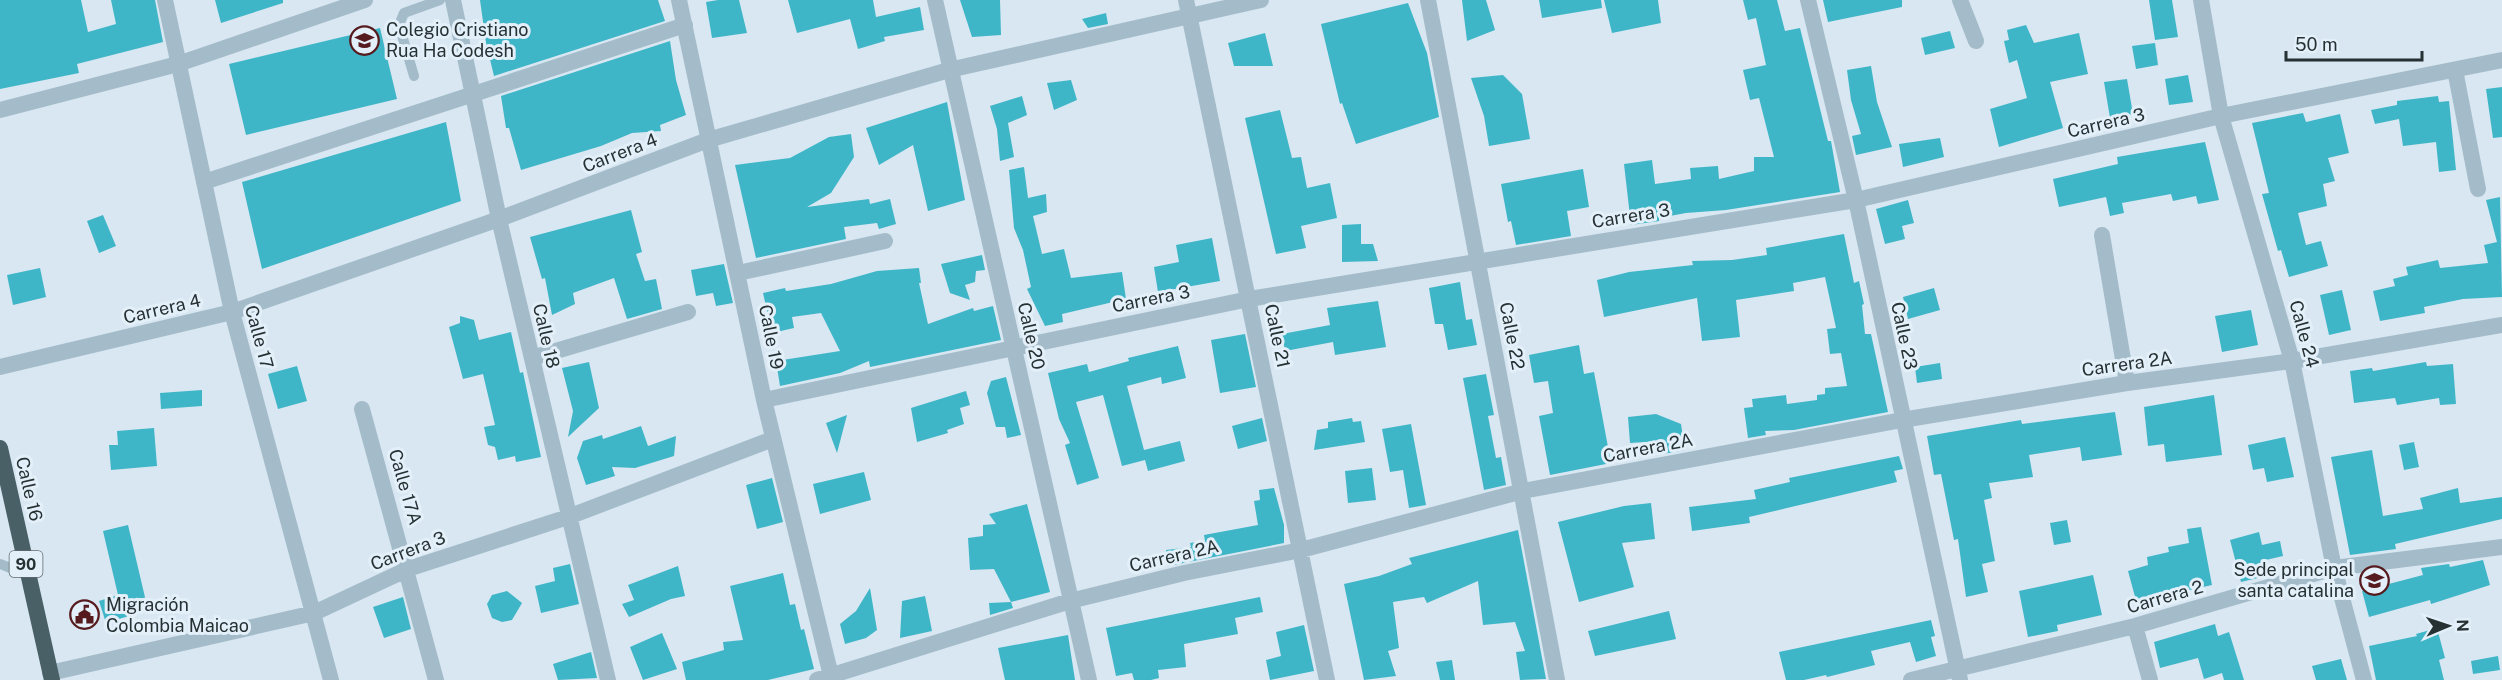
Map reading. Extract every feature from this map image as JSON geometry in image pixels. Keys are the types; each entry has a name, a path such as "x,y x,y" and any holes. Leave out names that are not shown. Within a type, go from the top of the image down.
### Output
{"highway":[{"name":"Calle 16","path":"1,459 51,676"}],"street":[{"name":"Calle 17","path":"165,0 231,312 331,680"},
{"path":"0,110 178,64 365,0"},
{"name":"Calle 18","path":"453,0 499,219 608,680"},
{"name":"Calle 19","path":"679,0 826,678"},
{"name":"Calle 20","path":"935,0 949,70 1089,680"},
{"name":"Calle 21","path":"1186,0 1250,299 1327,680"},
{"name":"Carrera 4","path":"0,367 231,312 499,219 708,140 949,70 1260,0"},
{"name":"Calle 22","path":"1428,0 1476,260 1523,491 1557,680"},
{"name":"Calle 23","path":"1808,0 1856,200 1959,674"},
{"path":"1960,0 1976,41"},
{"name":"Calle 24","path":"2201,0 2220,116 2292,361 2334,568 2364,680"},
{"path":"204,182 685,26"},
{"name":"Carrera 3","path":"764,400 1014,346 1250,299 1476,260 1856,200 2220,116 2502,60"},
{"path":"2455,70 2478,189"},
{"path":"2102,235 2127,383"},
{"path":"738,273 885,241"},
{"path":"532,358 687,312"},
{"name":"Carrera 2A","path":"826,678 1070,601 1184,573 1301,550 1523,491 1902,420 2127,383 2292,361 2502,325"},
{"name":"Calle 17A","path":"362,409 408,569 436,680"},
{"name":"Carrera 3","path":"51,676 314,613 408,569 568,517 773,439"},
{"name":"Carrera 2","path":"1911,680 1959,674 2334,568 2502,547"},
{"path":"2135,626 2150,680"}],"lane":[{"path":"414,76 399,25 401,19 404,13 440,0"},
{"path":"0,564 28,575"}],"building":[{"path":"0,0 81,0 88,32 116,24 111,0 155,0 163,42 77,64 79,73 0,89"},
{"path":"215,0 283,0 283,3 221,23"},
{"path":"480,0 658,0 665,21 494,76 486,43"},
{"path":"739,0 747,33 712,38 706,2"},
{"path":"788,0 873,0 876,17 920,7 924,30 884,37 885,41 858,49 850,19 797,33"},
{"path":"960,0 1000,0 1001,35 972,37"},
{"path":"1462,0 1486,0 1495,30 1467,41"},
{"path":"1539,0 1601,0 1602,8 1542,18"},
{"path":"1604,0 1658,0 1661,23 1612,33"},
{"path":"1743,0 1777,0 1785,31 1800,28 1828,141 1831,141 1840,192 1726,210 1686,213 1659,218 1659,221 1631,225 1624,164 1652,160 1655,184 1691,179 1690,168 1718,166 1719,179 1754,171 1754,157 1774,157 1759,98 1750,100 1743,70 1766,65 1756,18 1748,20"},
{"path":"1823,0 1902,0 1902,7 1828,22"},
{"path":"2149,0 2172,0 2178,37 2155,40"},
{"path":"1408,3 1427,53 1439,117 1356,144 1342,103 1340,104 1321,24"},
{"path":"1106,13 1108,24 1088,28 1082,19"},
{"path":"2026,25 2034,43 2079,33 2088,74 2050,82 2063,128 1999,147 1990,109 2027,98 2017,60 2009,63 2004,41 2009,40 2007,30"},
{"path":"380,28 397,99 246,135 229,64"},
{"path":"1950,31 1955,48 1925,55 1921,38"},
{"path":"1265,33 1273,66 1234,66 1228,43"},
{"path":"670,41 676,80 686,115 660,125 661,131 632,133 601,146 521,170 509,128 506,128 501,96"},
{"path":"2155,43 2158,65 2136,69 2132,46"},
{"path":"1871,66 1877,102 1892,147 1856,155 1852,136 1861,134 1851,100 1847,70"},
{"path":"1503,75 1522,94 1530,139 1489,146 1484,116 1471,78"},
{"path":"2188,75 2193,102 2169,105 2165,79"},
{"path":"2127,79 2133,114 2110,118 2104,82"},
{"path":"1071,80 1077,100 1054,110 1047,83"},
{"path":"2502,87 2502,137 2493,138 2486,89"},
{"path":"1022,96 1027,115 1008,123 1014,157 1000,161 997,129 990,106"},
{"path":"2438,96 2439,102 2449,101 2456,170 2439,172 2436,142 2403,146 2399,119 2375,124 2371,110 2397,105 2397,101"},
{"path":"947,102 965,200 928,211 913,145 879,165 866,128"},
{"path":"1280,110 1292,158 1301,157 1307,188 1330,183 1337,218 1301,226 1306,248 1276,254 1245,118"},
{"path":"2303,113 2306,122 2340,114 2349,153 2328,158 2335,181 2323,184 2327,206 2298,213 2306,245 2321,241 2328,266 2289,277 2281,250 2278,251 2262,194 2269,193 2252,123"},
{"path":"446,122 461,201 262,269 242,182"},
{"path":"851,134 854,157 831,193 807,207 869,199 870,204 890,199 896,224 879,229 877,223 844,227 846,239 756,258 735,165 790,158 829,137"},
{"path":"1940,138 1944,157 1903,167 1899,144"},
{"path":"2205,142 2219,200 2198,204 2196,196 2173,201 2171,194 2122,203 2124,213 2110,216 2106,197 2059,207 2053,179 2118,164 2117,157"},
{"path":"1024,167 1028,198 1046,194 1047,212 1033,216 1042,254 1064,249 1071,278 1122,272 1126,299 1062,314 1063,322 1045,326 1027,289 1031,287 1023,250 1014,228 1009,170"},
{"path":"1583,169 1589,207 1567,211 1571,236 1516,245 1511,221 1508,222 1501,184"},
{"path":"2500,197 2502,297 2463,299 2424,307 2425,313 2380,321 2373,291 2395,286 2393,279 2408,275 2406,267 2438,260 2440,268 2488,263 2484,245 2497,242 2486,200"},
{"path":"1908,200 1914,223 1902,226 1905,239 1885,244 1876,209"},
{"path":"631,210 642,252 636,254 645,281 656,279 662,309 627,319 614,278 573,293 575,304 552,315 545,278 542,279 530,237"},
{"path":"103,215 116,246 99,253 87,221"},
{"path":"1361,224 1361,244 1373,244 1378,261 1342,262 1342,225"},
{"path":"1844,234 1854,283 1859,281 1864,304 1862,305 1865,334 1871,334 1888,412 1794,430 1765,431 1766,435 1748,438 1744,408 1753,407 1752,399 1786,395 1787,404 1817,400 1817,395 1825,394 1825,388 1847,386 1841,353 1830,354 1827,329 1836,328 1825,277 1793,283 1794,291 1736,300 1740,337 1702,341 1697,298 1604,317 1597,280 1629,272 1693,265 1692,261 1732,260 1767,255 1766,248"},
{"path":"1212,238 1220,281 1158,292 1154,267 1179,262 1176,245"},
{"path":"982,255 985,270 976,271 975,282 965,285 970,300 950,293 941,264"},
{"path":"724,264 733,303 716,306 713,293 696,296 691,270"},
{"path":"40,268 46,297 13,305 7,275"},
{"path":"919,268 921,283 919,283 928,324 973,308 974,311 993,306 1001,340 870,367 869,361 840,373 780,386 776,361 840,351 821,313 792,317 794,328 772,333 763,293 785,288 786,291 831,284 877,271"},
{"path":"1460,282 1466,320 1472,319 1477,345 1448,350 1443,324 1435,324 1429,288"},
{"path":"1934,288 1940,310 1908,319 1903,297"},
{"path":"2342,290 2351,330 2329,335 2320,295"},
{"path":"1378,301 1386,347 1335,355 1333,342 1285,351 1282,334 1330,325 1327,308"},
{"path":"2251,310 2258,345 2222,352 2215,316"},
{"path":"460,316 474,320 479,340 511,332 520,373 523,372 541,457 516,462 515,456 498,460 495,447 488,445 484,427 495,425 483,374 463,379 449,327 460,323"},
{"path":"1245,334 1256,387 1220,393 1211,340"},
{"path":"1579,345 1584,374 1594,372 1611,463 1550,475 1539,416 1553,413 1548,381 1534,383 1529,355"},
{"path":"1178,346 1186,378 1162,384 1161,377 1127,386 1144,450 1180,441 1185,461 1148,471 1145,460 1122,466 1103,395 1076,402 1099,478 1077,485 1065,445 1070,443 1059,419 1048,373 1087,364 1089,372 1129,361 1128,358"},
{"path":"589,362 599,408 568,437 573,411 562,368"},
{"path":"2426,362 2427,366 2453,364 2456,404 2440,405 2439,398 2397,405 2395,398 2354,403 2350,371 2372,368 2373,371"},
{"path":"1940,363 1942,379 1917,383 1915,367"},
{"path":"297,366 307,401 278,409 268,374"},
{"path":"1486,374 1494,415 1488,416 1496,458 1501,457 1506,485 1484,490 1463,378"},
{"path":"1006,377 1021,435 1007,438 1005,427 996,427 987,393 991,381"},
{"path":"202,390 202,406 161,409 160,393"},
{"path":"966,391 970,405 960,408 964,424 947,430 948,433 917,442 911,408"},
{"path":"2214,395 2222,455 2166,462 2164,444 2148,446 2144,407"},
{"path":"2115,412 2122,455 2082,461 2080,447 2029,455 2033,477 1989,483 1992,498 1984,500 1995,561 1982,564 1988,592 1966,597 1958,539 1954,540 1941,474 1934,475 1927,436 2021,420 2022,424"},
{"path":"1656,414 1681,424 1685,450 1663,454 1660,441 1630,443 1628,417"},
{"path":"847,415 837,453 826,423"},
{"path":"1262,418 1267,441 1238,449 1232,426"},
{"path":"1352,418 1353,422 1361,421 1365,442 1314,450 1317,430 1328,428 1328,422"},
{"path":"1411,424 1426,505 1409,508 1403,470 1390,472 1382,429"},
{"path":"641,426 648,446 676,436 674,456 635,468 612,467 615,476 586,485 577,458 583,441 602,435 603,439"},
{"path":"154,428 157,466 111,470 109,445 118,445 117,431"},
{"path":"2285,437 2294,477 2267,482 2264,468 2253,470 2248,445"},
{"path":"2414,442 2419,467 2404,470 2399,445"},
{"path":"2372,450 2383,516 2423,509 2420,498 2458,488 2460,503 2502,497 2502,519 2395,544 2396,549 2350,555 2331,457"},
{"path":"1899,456 1903,469 1894,471 1897,482 1749,517 1750,523 1692,531 1689,507 1756,499 1754,490 1790,482 1789,478"},
{"path":"1372,468 1376,500 1348,503 1345,471"},
{"path":"864,472 871,500 820,514 813,484"},
{"path":"772,478 783,522 757,529 746,485"},
{"path":"1274,488 1284,525 1284,543 1168,566 1166,550 1191,547 1190,543 1205,541 1204,535 1258,525 1254,501 1260,500 1259,490"},
{"path":"1651,503 1655,539 1622,543 1634,587 1579,602 1558,522 1624,506"},
{"path":"1027,504 1050,592 1011,602 994,569 970,570 968,538 983,536 983,525 996,524 989,514"},
{"path":"2067,520 2071,542 2054,545 2050,523"},
{"path":"128,525 148,610 106,623 99,601 118,595 103,531"},
{"path":"2201,527 2212,585 2137,604 2128,571 2148,565 2147,557 2169,552 2168,547 2189,543 2187,529"},
{"path":"1518,530 1546,679 1520,680 1516,652 1525,651 1515,622 1483,625 1478,581 1427,603 1424,597 1393,602 1399,648 1388,651 1396,676 1364,680 1344,584 1379,576 1412,564 1409,558"},
{"path":"2259,532 2262,545 2280,541 2283,556 2266,560 2270,575 2241,582 2230,540"},
{"path":"2483,560 2490,585 2431,604 2430,600 2369,617 2362,591 2423,575 2421,568 2449,564 2450,567"},
{"path":"570,564 579,604 541,613 535,586 555,581 553,568"},
{"path":"678,566 685,596 671,599 629,617 622,604 634,600 628,585"},
{"path":"783,573 790,605 795,604 814,669 768,680 686,680 682,662 724,650 723,642 743,640 730,586"},
{"path":"2093,575 2102,615 2057,625 2058,631 2028,637 2019,591"},
{"path":"870,588 877,630 866,638 845,644 840,624 856,611"},
{"path":"507,591 522,603 512,620 502,622 492,618 487,604 492,595"},
{"path":"925,596 932,631 900,638 902,601"},
{"path":"403,597 411,629 384,638 373,607"},
{"path":"1260,597 1263,612 1235,618 1238,634 1184,644 1186,667 1158,670 1159,678 1151,680 1134,680 1132,673 1116,676 1106,628"},
{"path":"1011,602 1013,608 990,615 989,603"},
{"path":"1669,611 1676,639 1595,656 1588,631"},
{"path":"1931,620 1935,636 1931,637 1936,656 1916,662 1910,642 1871,651 1875,665 1827,677 1826,675 1804,680 1786,680 1779,652"},
{"path":"2215,624 2218,636 2229,632 2244,680 2224,680 2222,673 2204,679 2198,658 2160,668 2154,642"},
{"path":"1304,625 1314,671 1270,680 1266,660 1281,656 1276,632"},
{"path":"2437,628 2445,658 2439,660 2444,680 2376,680 2369,646 2417,636 2416,634"},
{"path":"662,633 677,669 643,680 630,647"},
{"path":"1068,635 1075,680 1005,680 998,648"},
{"path":"591,652 597,678 558,680 553,664"},
{"path":"2498,656 2500,670 2473,674 2471,661"},
{"path":"2341,659 2347,680 2316,680 2312,666"},
{"path":"1452,660 1455,680 1440,680 1436,662"}],"place":[{"name":"Colegio Cristiano Rua Ha Codesh","path":"365,40"},
{"name":"Sede principal santa catalina","path":"2375,580"},
{"name":"Migración Colombia Maicao","path":"85,615"}]}
